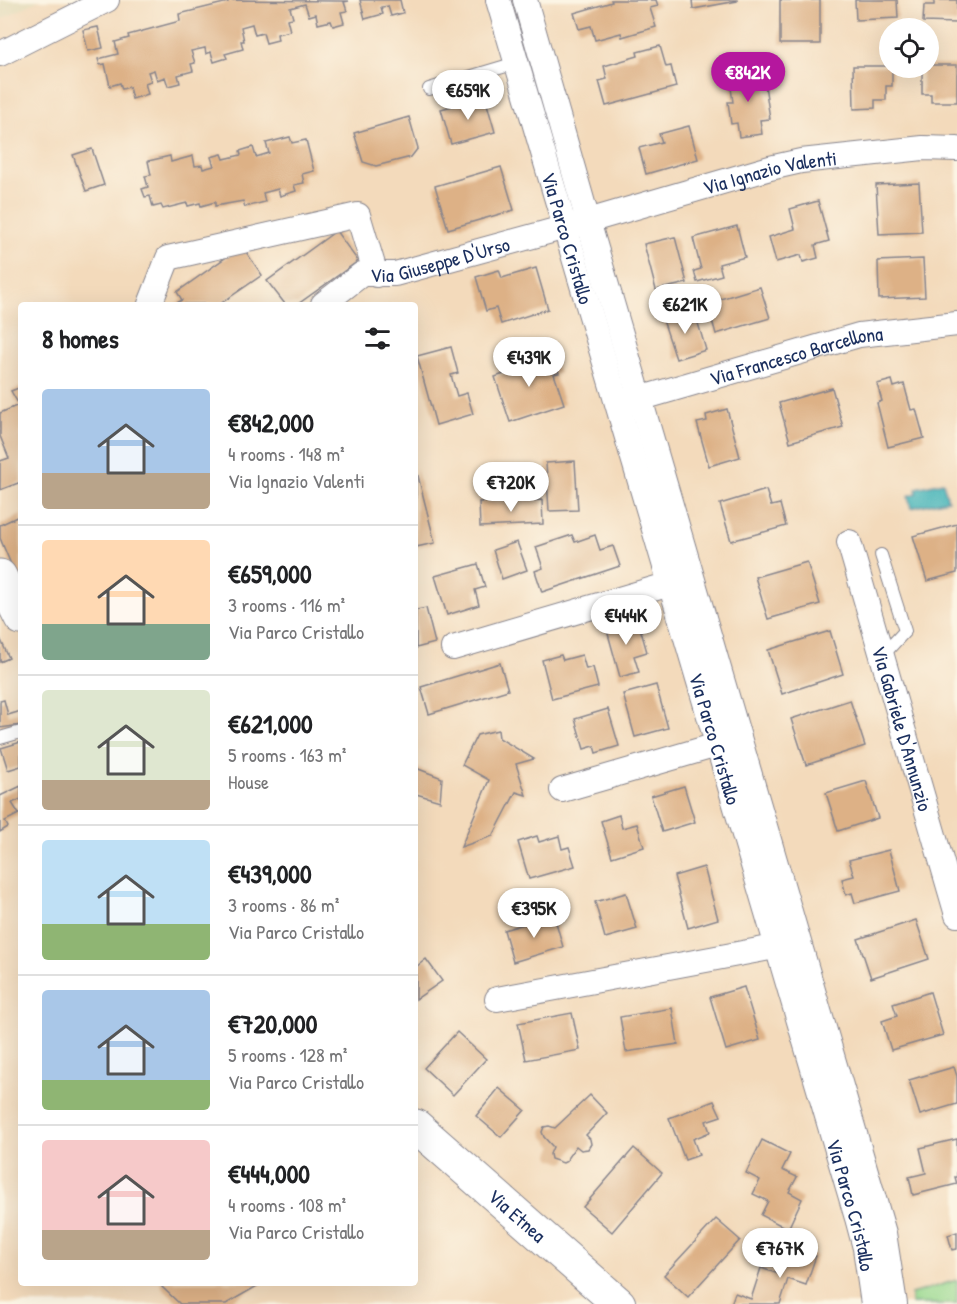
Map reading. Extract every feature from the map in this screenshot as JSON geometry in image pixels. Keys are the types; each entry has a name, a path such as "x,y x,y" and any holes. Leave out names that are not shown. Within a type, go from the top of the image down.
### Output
{"main road":[{"path":"0,576 18,612"},
{"name":"Via Etnea","path":"418,1128 610,1301"}],"street":[{"path":"0,54 107,0"},
{"name":"Via Parco Cristallo","path":"498,0 564,227 628,402 788,944 865,1248 873,1304"},
{"name":"Via Parco Cristallo","path":"525,0 588,221 670,584 717,745 788,944 884,1233 895,1304"},
{"name":"Via Ignazio Valenti","path":"564,227 741,175 801,161 923,148 957,149"},
{"path":"151,302 168,258 358,215 376,275"},
{"name":"Via Giuseppe D'Urso","path":"326,302 362,274 395,274 564,227"},
{"name":"Via Francesco Barcellona","path":"628,402 859,335 957,324"},
{"name":"Via Gabriele D'Annunzio","path":"849,542 957,915"},
{"path":"453,648 670,584"},
{"path":"562,790 717,745"},
{"path":"497,999 788,944"}],"lane":[{"path":"429,89 516,63"},
{"path":"881,555 905,631 881,657"},
{"path":"0,738 18,733"}],"shaded area":[{"path":"0,0 39,0 0,20"}],"green space":[{"path":"957,1280 957,1304 911,1304 911,1294"}],"water":[{"path":"943,482 948,500 911,508 908,496 917,493 916,488"}],"building":[{"path":"227,0 349,1 344,2 347,11 341,12 344,23 333,26 331,21 318,24 316,14 309,16 305,4 290,8 293,18 287,19 290,31 277,34 278,40 266,43 263,33 255,35 252,24 241,27 243,49 225,54 227,58 214,62 211,52 206,54 205,48 191,51 195,63 191,64 193,71 178,75 180,83 168,86 165,77 157,80 154,70 148,72 151,81 145,83 148,94 132,99 129,87 122,89 120,83 110,86 105,64 100,65 98,59 118,54 115,42 129,38 128,35 180,21 179,14 228,2"},
{"path":"360,0 400,0 403,13 391,16 388,6 381,7 383,14 365,19"},
{"path":"611,0 656,0 658,6 650,8 656,27 622,37 621,33 595,40 591,26 579,29 574,13 612,2"},
{"path":"692,0 737,0 737,1 693,9"},
{"path":"780,0 820,0 820,44 780,44"},
{"path":"855,0 897,0 898,18 856,20"},
{"path":"934,0 957,0 957,23 939,22 939,18 923,18 924,5 934,5"},
{"path":"98,27 103,48 88,51 83,30"},
{"path":"660,46 666,67 671,66 676,87 606,106 599,81 607,79 604,66 638,56 637,52"},
{"path":"939,65 957,65 957,102 931,102 931,94 922,94 922,78 939,78"},
{"path":"756,66 758,86 765,85 770,119 760,120 762,134 739,137 737,123 731,124 728,102 733,102 729,74 746,72 746,68"},
{"path":"853,66 879,66 879,78 892,78 892,86 886,86 886,100 875,100 875,108 854,109"},
{"path":"485,97 495,132 451,144 441,109"},
{"path":"409,117 418,148 411,157 376,166 363,162 354,133"},
{"path":"689,126 698,159 646,174 639,148 662,142 659,134"},
{"path":"290,137 292,143 306,140 314,171 302,174 304,183 294,185 296,191 280,196 278,189 263,193 265,202 245,207 243,201 215,206 215,202 201,206 200,203 188,206 187,203 163,209 161,205 153,207 150,196 145,197 142,189 148,187 145,176 151,175 148,161 170,156 171,162 193,156 195,166 202,165 203,169 214,166 211,157 222,154 224,159 241,155 240,151 253,147 256,157 269,153 266,143"},
{"path":"92,149 104,185 86,191 73,155"},
{"path":"501,167 514,210 448,229 435,186"},
{"path":"919,183 922,232 879,234 876,185"},
{"path":"818,201 829,241 815,245 818,258 803,262 801,255 776,262 769,237 795,229 790,209"},
{"path":"737,226 745,257 719,264 722,275 697,282 694,271 701,269 693,238"},
{"path":"336,231 358,261 301,302 283,302 267,281"},
{"path":"675,237 687,283 656,290 644,244"},
{"path":"242,246 262,275 223,302 178,302 182,300 177,292"},
{"path":"923,259 925,297 879,299 878,261"},
{"path":"536,268 548,309 501,324 496,308 486,311 476,277 499,270 502,278"},
{"path":"760,287 770,318 716,334 707,303"},
{"path":"694,310 706,350 676,359 663,320"},
{"path":"451,347 458,373 451,375 457,396 467,393 473,414 436,425 418,356"},
{"path":"532,355 535,365 554,359 559,373 554,374 564,404 510,422 495,377 510,372 506,363"},
{"path":"892,380 894,387 904,384 911,410 916,409 924,438 888,447 877,403 882,401 877,384"},
{"path":"18,388 18,403 11,391"},
{"path":"832,388 843,427 790,442 779,403"},
{"path":"18,405 18,483 0,490 0,461 9,458 0,436 0,413"},
{"path":"727,409 740,457 709,466 697,423 707,421 706,415"},
{"path":"575,461 578,510 549,511 546,463"},
{"path":"418,476 435,543 418,547"},
{"path":"766,490 771,506 780,504 786,526 731,541 720,504"},
{"path":"542,500 543,524 480,527 479,502"},
{"path":"18,516 18,581 0,538 0,525"},
{"path":"957,524 957,573 927,581 913,536"},
{"path":"572,535 575,542 595,535 600,550 613,546 620,566 542,592 535,571 543,568 536,547"},
{"path":"517,542 527,570 502,579 493,550"},
{"path":"807,562 820,604 768,619 755,577"},
{"path":"478,564 485,587 475,590 479,605 447,615 435,576"},
{"path":"426,608 435,643 418,647 418,610"},
{"path":"618,619 620,626 638,621 647,652 634,656 639,672 620,677 605,623"},
{"path":"830,631 843,674 782,694 768,650"},
{"path":"0,638 9,658 0,662"},
{"path":"561,655 563,660 582,655 586,669 593,667 598,687 552,699 542,660"},
{"path":"500,663 508,690 429,714 421,687"},
{"path":"656,685 668,728 635,737 623,694"},
{"path":"4,700 8,715 18,712 18,725 0,728 0,701"},
{"path":"850,700 865,746 806,765 791,719"},
{"path":"608,709 619,746 596,753 594,746 584,749 575,719"},
{"path":"498,730 499,738 534,759 516,764 526,795 516,792 493,836 461,847 489,780 462,765 477,735"},
{"path":"18,743 18,767 8,770 1,748"},
{"path":"418,769 442,778 440,801 418,795"},
{"path":"866,781 878,818 838,831 826,793"},
{"path":"684,786 695,822 662,832 651,796"},
{"path":"18,787 18,800 12,803 18,814 5,821 8,827 0,832 0,796"},
{"path":"619,815 622,828 637,824 644,847 612,857 601,821"},
{"path":"537,836 539,842 559,836 562,849 569,847 575,866 529,879 518,842"},
{"path":"889,850 900,891 855,903 852,893 846,895 842,879 854,876 849,860"},
{"path":"704,867 718,919 688,928 674,876"},
{"path":"626,893 637,929 605,938 595,902"},
{"path":"554,915 563,947 513,962 504,930"},
{"path":"916,920 929,959 871,978 858,939"},
{"path":"426,959 442,981 418,998 418,965"},
{"path":"744,987 760,1040 726,1050 710,997"},
{"path":"930,992 943,1035 891,1050 882,1021 897,1016 893,1004"},
{"path":"672,1008 678,1044 626,1052 620,1017"},
{"path":"572,1013 580,1050 526,1060 518,1023"},
{"path":"457,1032 486,1059 453,1095 424,1068"},
{"path":"954,1067 957,1076 957,1104 920,1115 909,1080"},
{"path":"499,1088 525,1110 501,1137 476,1116"},
{"path":"590,1095 607,1113 586,1135 591,1144 588,1149 581,1150 576,1146 567,1161 563,1163 551,1159 550,1154 553,1147 544,1137 542,1132 544,1127 555,1128"},
{"path":"714,1101 721,1116 706,1121 710,1132 693,1139 699,1155 685,1160 669,1118"},
{"path":"957,1139 957,1177 955,1177 957,1184 913,1195 909,1177 926,1173 920,1148"},
{"path":"762,1140 790,1154 782,1170 797,1177 789,1192 802,1199 788,1229 761,1215 768,1201 753,1194 760,1180 746,1173"},
{"path":"634,1148 662,1173 612,1232 583,1207"},
{"path":"716,1219 740,1240 688,1297 664,1275"},
{"path":"957,1232 957,1249 952,1250 948,1235"},
{"path":"789,1246 816,1256 806,1285 788,1279 780,1304 731,1304 735,1293 751,1299 761,1268 779,1274"},
{"path":"257,1286 226,1304 180,1304 162,1287"}]}
